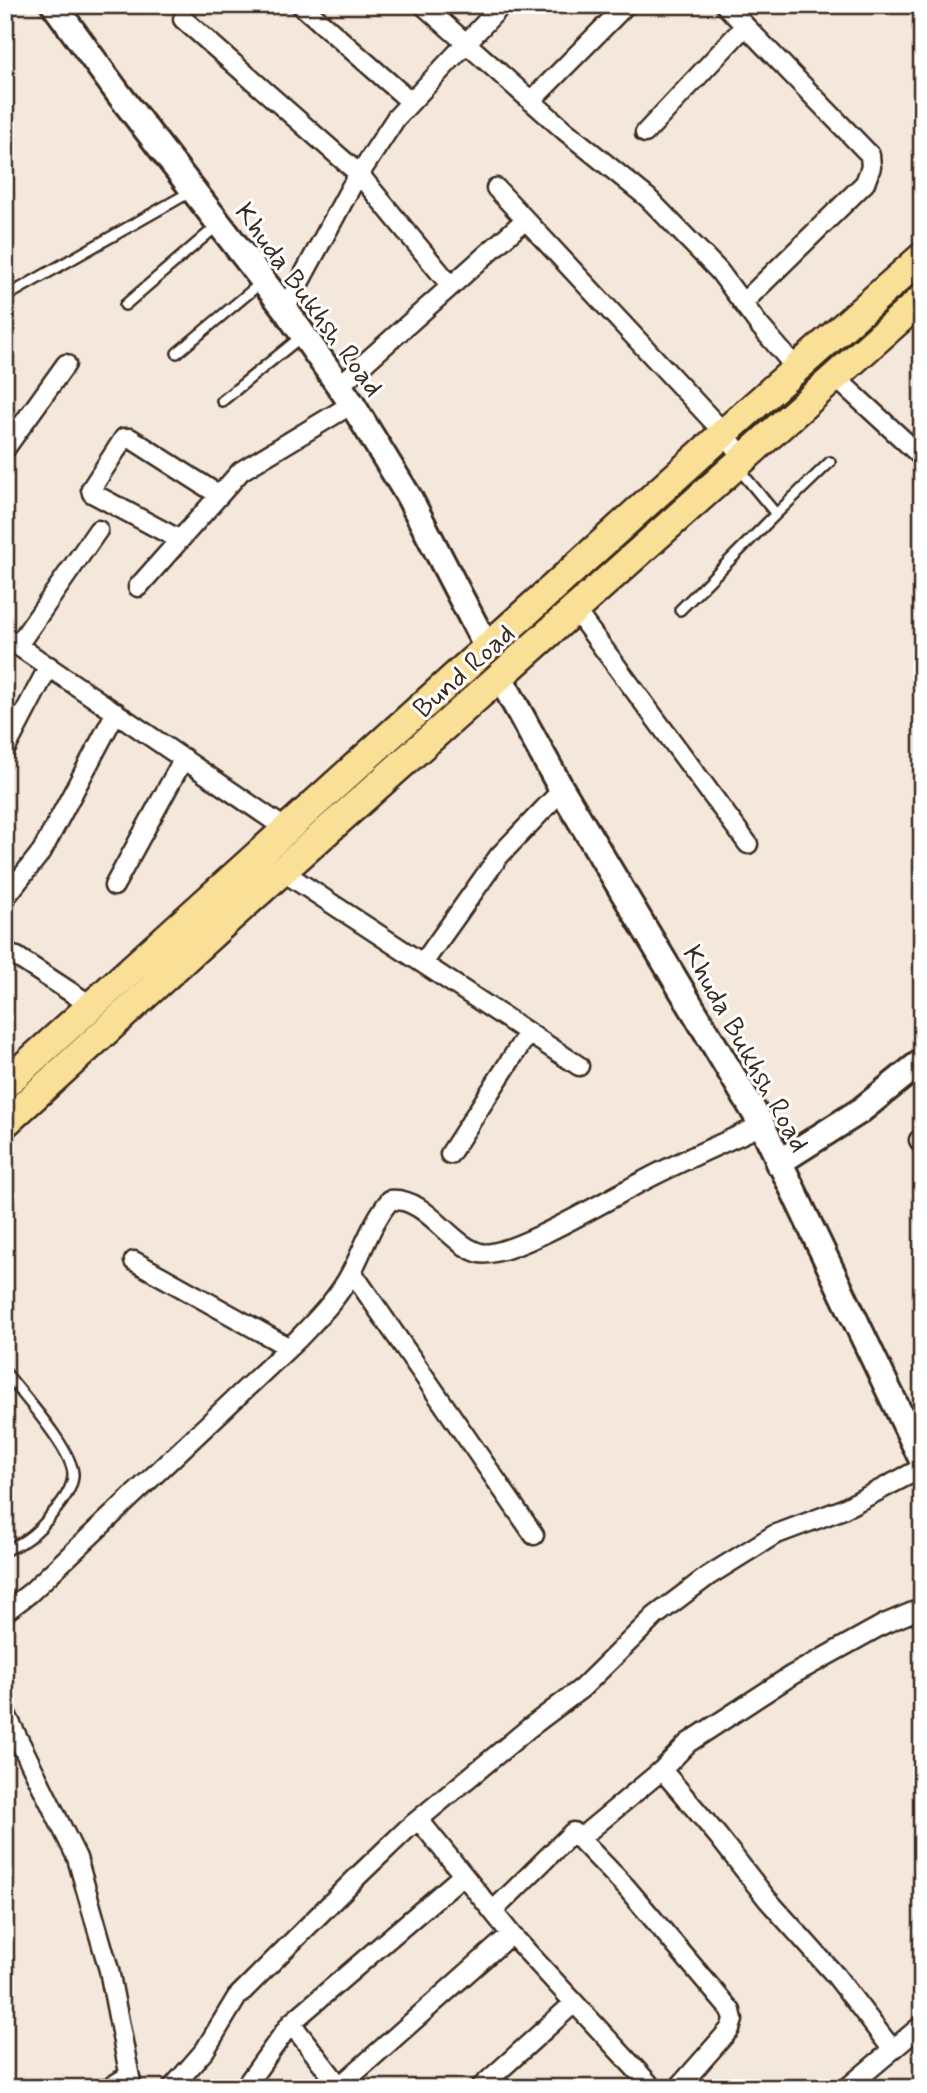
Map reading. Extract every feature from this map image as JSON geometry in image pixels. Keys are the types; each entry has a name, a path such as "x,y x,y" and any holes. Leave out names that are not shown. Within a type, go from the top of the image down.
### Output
{"main road":[{"name":"Bund Road","path":"6,1081 922,257"},
{"name":"Bund Road","path":"5,1123 282,871 922,299"}],"street":[{"name":"Khuda Bukhsh Road","path":"54,5 285,309 346,395 409,497 486,648"},
{"path":"301,5 411,102"},
{"path":"423,5 531,101 648,198 719,271 797,369"},
{"path":"285,309 359,174 396,118 502,5"},
{"path":"531,101 626,5"},
{"path":"725,5 870,155 871,167 865,183 743,303"},
{"path":"183,19 359,174 451,286"},
{"path":"645,133 745,26"},
{"path":"496,188 724,433 739,461"},
{"path":"138,587 241,471 346,395 451,286 525,220"},
{"path":"5,449 66,364"},
{"path":"835,377 922,457"},
{"path":"180,540 92,493 91,489 124,438 130,438 219,495"},
{"path":"99,530 12,641 286,829"},
{"path":"575,610 748,845"},
{"path":"5,750 49,666"},
{"name":"Khuda Bukhsh Road","path":"500,677 562,790 762,1125 922,1460"},
{"path":"5,898 42,851 116,712"},
{"path":"114,886 184,758"},
{"path":"423,963 499,856 562,790"},
{"path":"282,871 579,1066"},
{"path":"5,954 17,957 92,1006"},
{"path":"450,1154 528,1033"},
{"path":"778,1163 860,1111 922,1061"},
{"path":"5,1612 30,1593 330,1305 352,1272 378,1214 390,1200 409,1201 481,1253 498,1251 527,1241 645,1180 762,1125"},
{"path":"922,1138 919,1140 922,1145"},
{"path":"134,1261 288,1347"},
{"path":"352,1272 534,1535"},
{"path":"172,2088 205,2050 237,1997 359,1875 419,1819 582,1688 655,1616 708,1576 774,1535 841,1510 922,1468"},
{"path":"579,1839 662,1770 688,1744 792,1675 884,1624 922,1608"},
{"path":"5,1712 77,1858 109,1970 130,2082 108,2088"},
{"path":"662,1770 718,1836 766,1899 836,1976 892,2049"},
{"path":"419,1819 511,1934 653,2088"},
{"path":"493,1911 573,1832 626,1887 731,2011 733,2021 730,2029 678,2088"},
{"path":"244,2088 291,2023 463,1875"},
{"path":"291,2023 340,2087 511,1934"},
{"path":"480,2088 574,2003"},
{"path":"847,2088 922,2025"}],"lane":[{"path":"5,296 193,190"},
{"path":"125,305 219,223"},
{"path":"177,353 263,281"},
{"path":"222,401 303,335"},
{"path":"739,461 776,514"},
{"path":"680,610 830,462"},
{"path":"5,1372 63,1447 71,1462 73,1477 64,1499 45,1524 19,1546 5,1550"}]}
